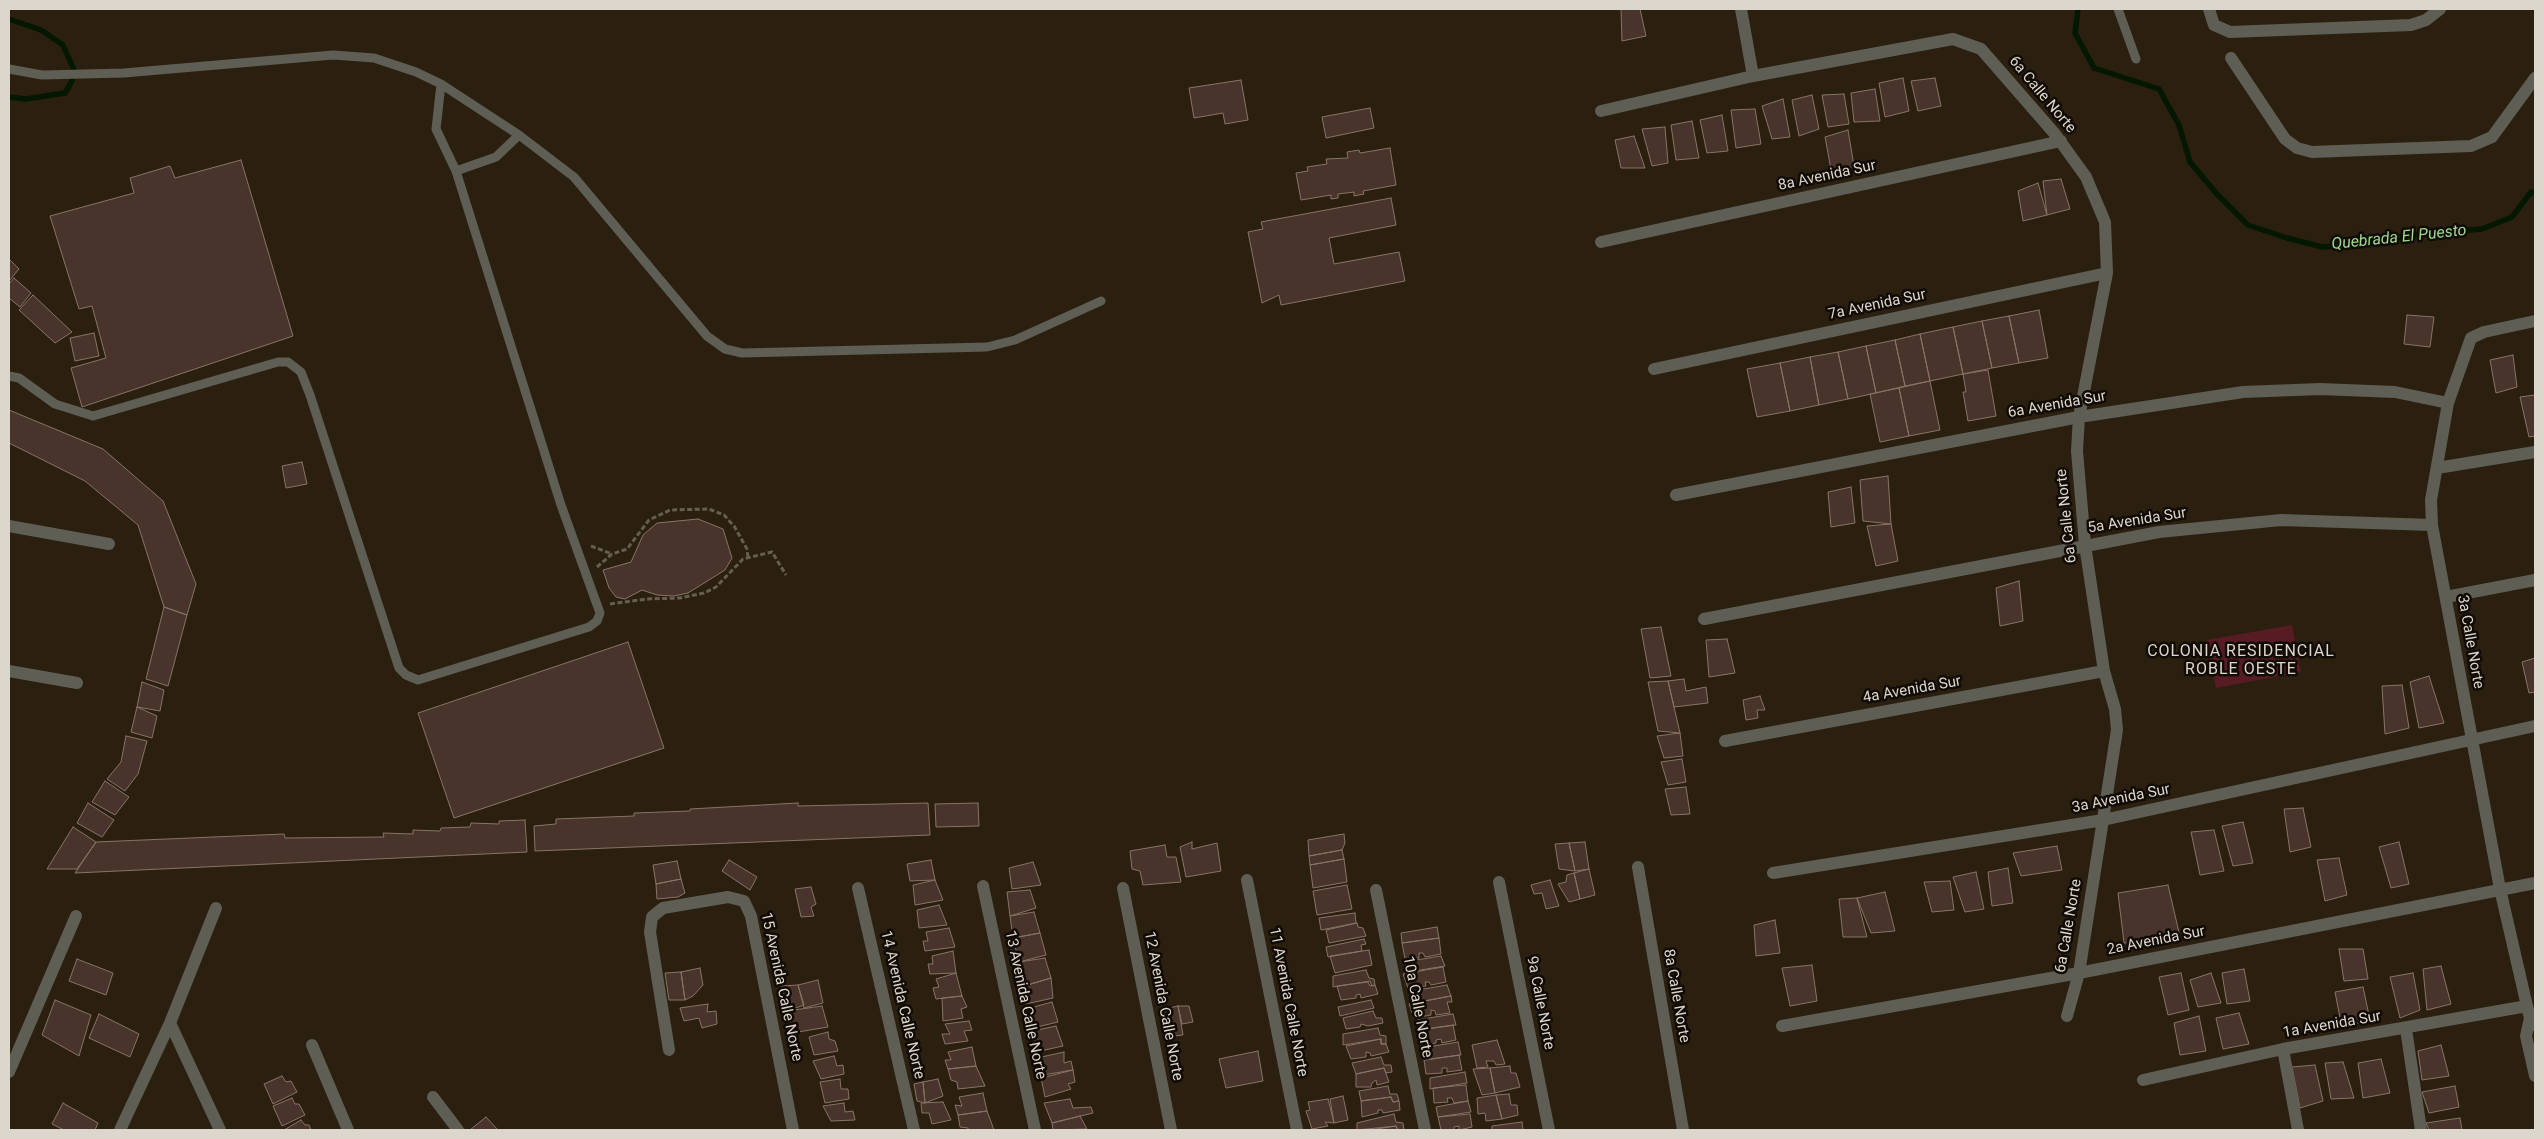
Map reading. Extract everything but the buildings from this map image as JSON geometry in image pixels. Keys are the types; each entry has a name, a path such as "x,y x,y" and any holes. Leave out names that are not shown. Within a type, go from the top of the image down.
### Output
{"street":[{"path":"1601,111 1753,76 1741,9"},
{"path":"2209,9 2214,25 2230,32 2411,24 2426,20 2440,9"},
{"name":"6a Calle Norte","path":"1753,76 1953,39 1982,49 2061,141 2086,177 2105,222 2107,273 2079,416 2076,451 2085,545 2104,671 2115,710 2117,730 2079,973 2067,1016"},
{"path":"2231,58 2285,139 2297,148 2312,152 2471,146 2492,137 2535,78"},
{"name":"8a Avenida Sur","path":"1601,242 2061,141"},
{"name":"7a Avenida Sur","path":"1654,369 2107,273"},
{"name":"3a Calle Norte","path":"2535,321 2484,332 2471,338 2448,403 2431,500 2432,525 2500,889 2531,1016 2526,1036 2535,1076"},
{"name":"6a Avenida Sur","path":"1676,496 2079,416 2243,392 2320,389 2395,392 2448,403"},
{"path":"2437,468 2535,452"},
{"name":"5a Avenida Sur","path":"1704,619 2159,532 2281,520 2432,525"},
{"path":"9,526 110,544"},
{"path":"2446,596 2535,580"},
{"path":"9,671 77,683"},
{"name":"4a Avenida Sur","path":"1725,741 2104,671"},
{"name":"3a Avenida Sur","path":"1774,873 2103,820 2535,726"},
{"name":"8a Calle Norte","path":"1638,866 1683,1130"},
{"name":"11 Avenida Calle Norte","path":"1247,880 1298,1130"},
{"name":"9a Calle Norte","path":"1499,882 1549,1130"},
{"name":"2a Avenida Sur","path":"1782,1026 2079,973 2535,883"},
{"name":"13 Avenida Calle Norte","path":"983,886 1035,1130"},
{"name":"14 Avenida Calle Norte","path":"858,888 914,1130"},
{"name":"12 Avenida Calle Norte","path":"1123,888 1171,1130"},
{"name":"10a Calle Norte","path":"1376,890 1425,1130"},
{"name":"15 Avenida Calle Norte","path":"669,1050 650,932 652,916 664,908 728,897 744,901 751,916 793,1130"},
{"path":"120,1130 170,1023 216,908"},
{"path":"9,1072 76,916"},
{"name":"1a Avenida Sur","path":"2143,1080 2283,1050 2406,1029 2531,1016"},
{"path":"170,1023 220,1130"},
{"path":"2406,1029 2422,1130"},
{"path":"312,1045 348,1130"},
{"path":"2283,1050 2298,1130"},
{"path":"433,1097 458,1130"}],"lane":[{"path":"2118,9 2136,59"},
{"path":"9,69 42,75 124,73 333,55 374,58 416,72 441,84 519,135 574,177 707,336 725,349 742,353 766,354 987,347 1015,340 1101,301"},
{"path":"9,376 19,378 55,404 93,416 278,362 288,362 301,372 310,395 399,668 406,675 418,680 589,627 597,622 600,612 561,506 456,171 436,129 441,84"},
{"path":"456,171 496,157 519,135"}],"path":[{"path":"595,570 612,554 627,549 649,520 670,510 709,509 724,516 734,526 747,549 748,558"},
{"path":"586,544 612,554"},
{"path":"606,596 610,604 618,604 647,599 680,598 704,593 716,587 743,559 772,552 786,575"}],"shaded area":[{"path":"2292,625 2301,672 2216,688 2207,640"}],"waterway":[{"name":"Quebrada El Puesto","path":"2078,9 2075,33 2094,68 2159,89 2179,125 2190,162 2216,193 2248,225 2322,247 2352,245 2412,235 2482,229 2512,217 2531,192 2535,193"},
{"name":"Quebrada El Puesto","path":"9,19 41,30 63,45 74,70 72,81 65,93 26,99 9,97"}],"district":[{"name":"COLONIA RESIDENCIAL ROBLE OESTE","path":"2241,661"}]}
